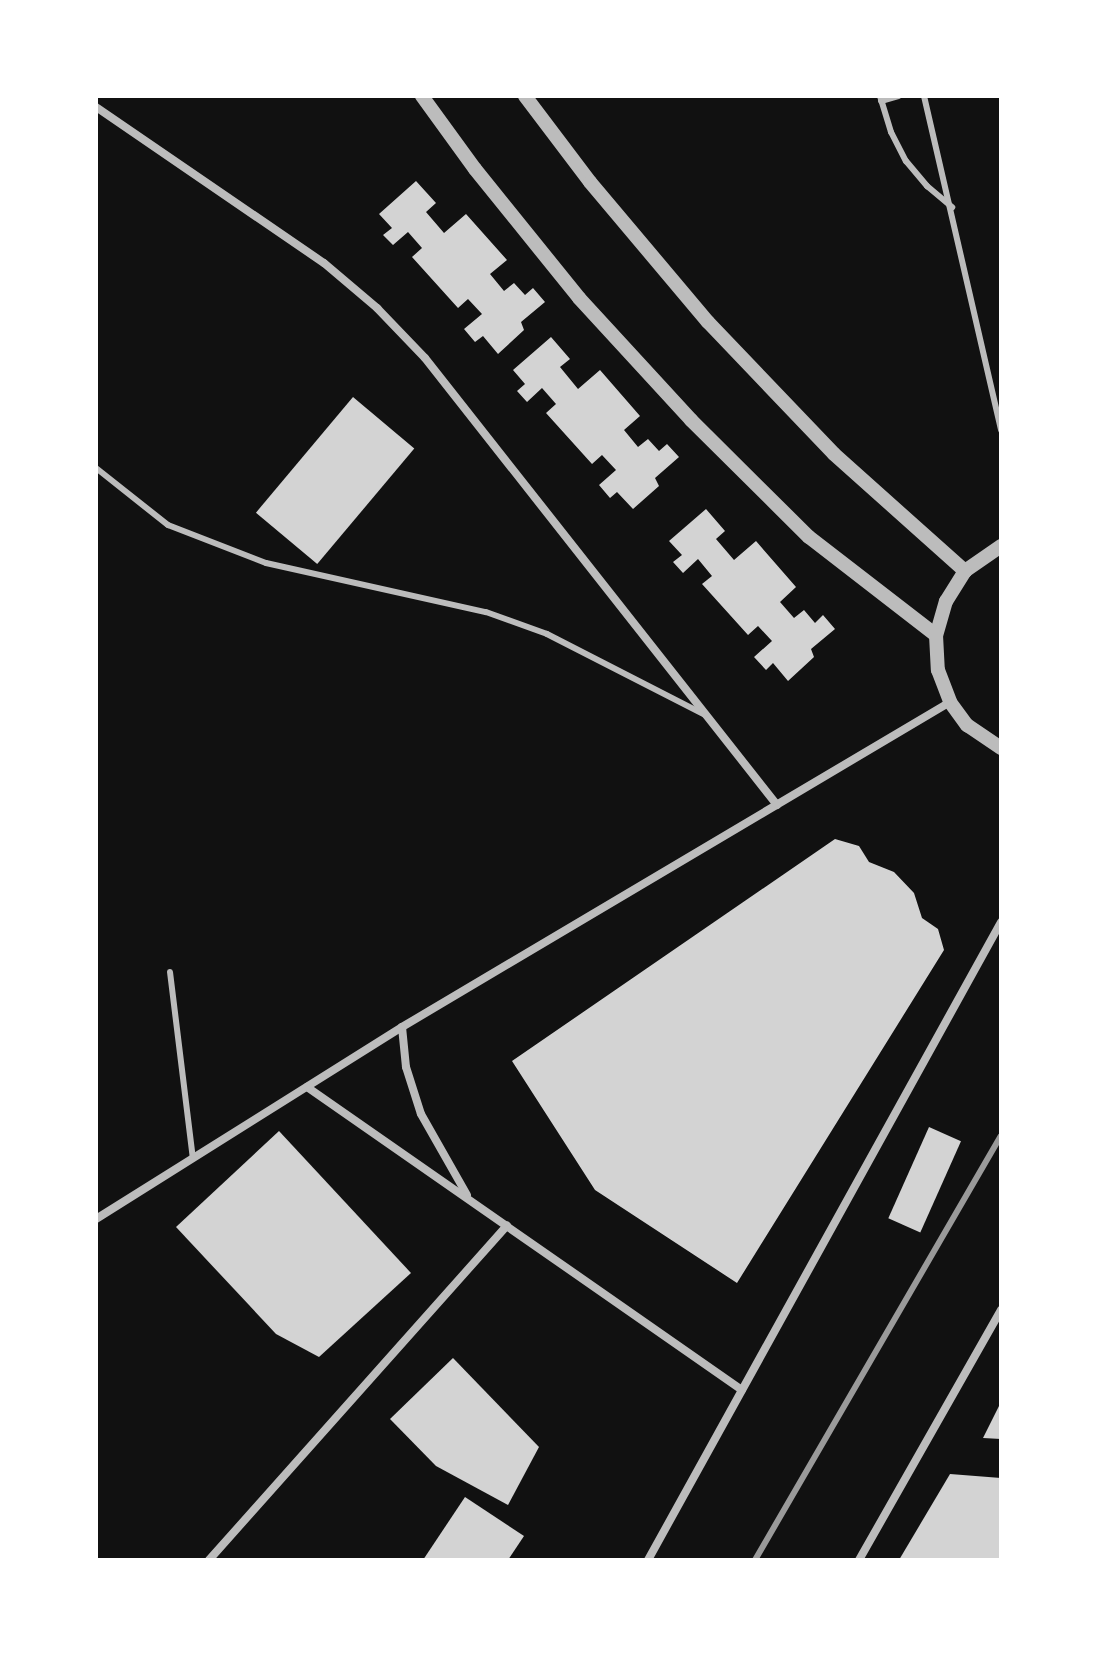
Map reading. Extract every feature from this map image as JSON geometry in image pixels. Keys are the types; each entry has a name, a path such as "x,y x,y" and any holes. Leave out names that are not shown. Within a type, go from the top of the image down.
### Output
{"street":[{"path":"422,96 475,169 579,298 691,420 809,537 936,635"},
{"path":"525,96 590,182 708,322 834,454 965,571"},
{"path":"96,107 324,263 377,308 425,358 777,805"},
{"path":"1001,546 965,571 946,601 936,635 938,670 950,702 967,725 1001,748"},
{"path":"96,1219 402,1027 950,702"},
{"path":"648,1560 1001,922"},
{"path":"402,1027 406,1067 421,1114 470,1200"},
{"path":"307,1087 742,1390"},
{"path":"209,1560 507,1226"},
{"path":"859,1560 1001,1310"}],"lane":[{"path":"898,96 880,98 906,161 927,186 952,207"},
{"path":"924,96 1001,430"},
{"path":"96,468 168,525 266,563 486,612 547,634 708,716"},
{"path":"170,972 193,1158"}],"building":[{"path":"416,181 436,203 426,212 444,233 466,214 507,260 490,274 504,291 514,283 525,295 533,288 545,302 521,322 524,330 498,354 483,336 475,342 464,329 482,314 468,299 458,308 412,257 422,248 408,232 393,245 383,235 392,228 379,214"},
{"path":"551,337 570,359 560,367 578,389 600,370 640,416 624,430 638,447 648,439 659,451 667,444 679,457 655,478 659,486 633,509 617,492 610,498 599,485 616,470 602,455 592,464 546,413 556,404 542,388 527,402 517,391 525,384 513,370"},
{"path":"353,397 414,448 317,564 256,513"},
{"path":"706,509 725,531 716,539 734,560 756,541 796,587 780,602 794,618 804,610 815,623 823,615 835,629 811,649 814,657 788,681 773,663 766,670 754,657 772,641 758,626 748,635 702,584 712,576 698,559 683,573 673,562 682,555 669,541"},
{"path":"835,839 859,846 869,862 894,872 914,893 922,918 938,929 944,950 737,1283 595,1190 512,1061"},
{"path":"929,1127 961,1141 920,1233 888,1218"},
{"path":"279,1131 411,1273 319,1357 276,1334 176,1227"},
{"path":"453,1358 539,1447 508,1505 436,1466 390,1419"},
{"path":"1001,1402 1001,1439 983,1438"},
{"path":"950,1474 1001,1478 1001,1560 899,1560"},
{"path":"465,1497 524,1536 508,1560 423,1560"}],"railway":[{"path":"755,1560 1001,1136"}]}
